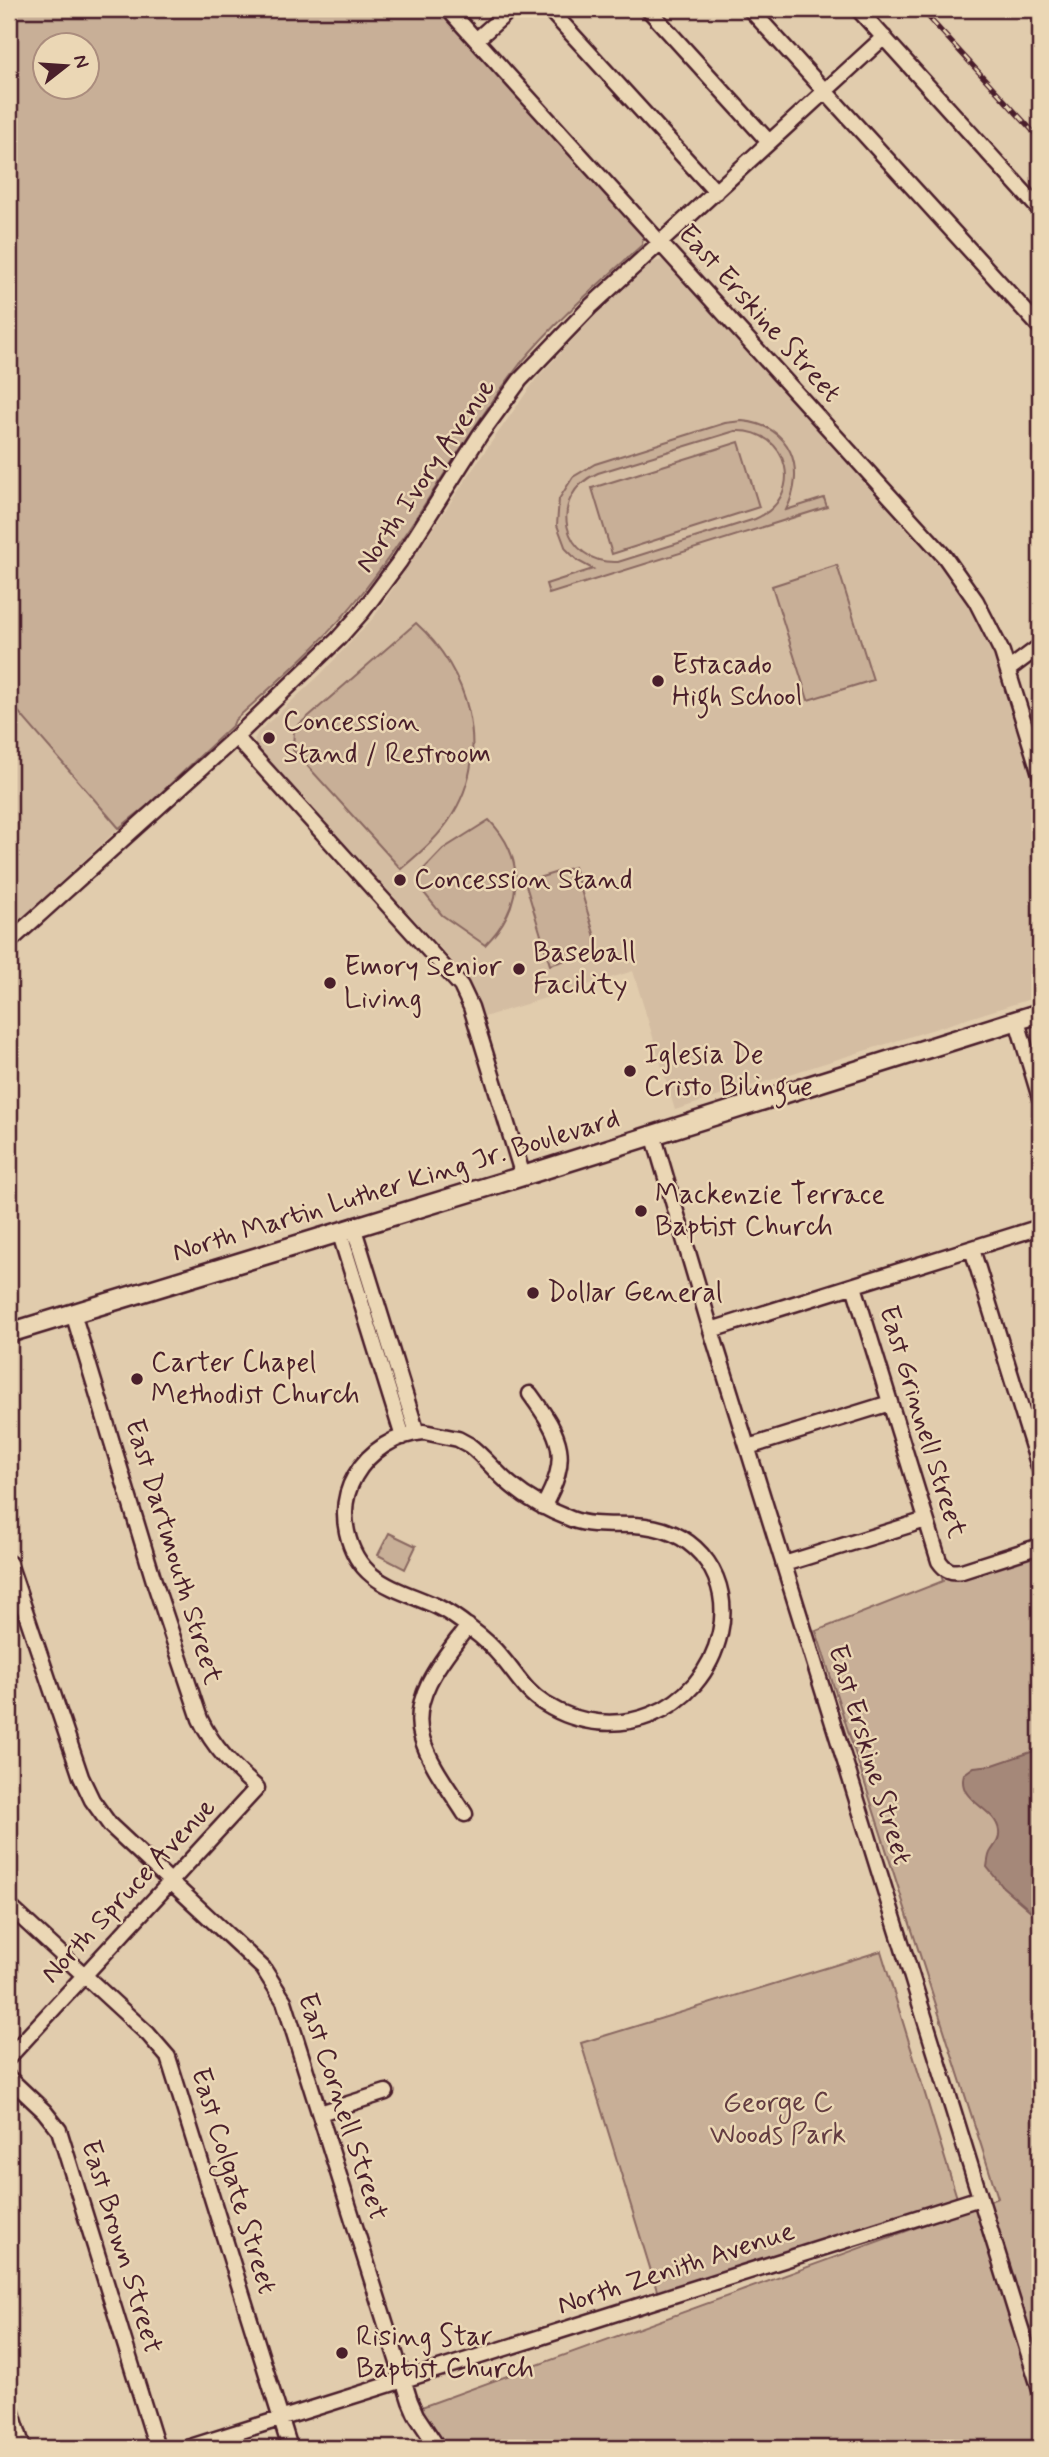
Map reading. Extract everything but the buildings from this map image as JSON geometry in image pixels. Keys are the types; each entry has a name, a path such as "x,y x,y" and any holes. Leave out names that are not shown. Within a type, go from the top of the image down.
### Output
{"main road":[{"name":"North Martin Luther King Jr. Boulevard","path":"9,1334 1040,1013"}],"street":[{"name":"East Erskine Street","path":"448,9 945,557 976,601 990,627 1007,670 1040,774"},
{"path":"476,40 510,9"},
{"path":"549,9 716,192"},
{"path":"648,9 769,142"},
{"path":"750,9 1040,327"},
{"path":"858,9 1040,210"},
{"name":"North Ivory Avenue","path":"9,942 316,662 374,596 400,561 480,435 520,380 591,306 884,37"},
{"path":"1007,670 1040,646"},
{"path":"236,737 461,986 471,1007 523,1176"},
{"path":"1017,1021 1040,1098"},
{"name":"East Erskine Street","path":"653,1134 1040,2390"},
{"path":"712,1330 1040,1227"},
{"path":"346,1229 410,1435"},
{"path":"972,1249 1040,1470"},
{"name":"East Grinnell Street","path":"853,1286 939,1561 948,1571 962,1571 1040,1546"},
{"name":"East Dartmouth Street","path":"74,1313 154,1581 200,1719 209,1739 220,1753 257,1788"},
{"path":"530,1394 552,1426 560,1456 557,1482 543,1507"},
{"path":"748,1447 890,1403"},
{"path":"431,1433 464,1443 482,1455 511,1485 543,1507 588,1523 658,1528 696,1548 714,1570 721,1594 721,1624 710,1664 693,1686 662,1710 647,1717 623,1722 594,1722 560,1712 531,1695 502,1657 468,1626 437,1606 378,1581 360,1563 349,1541 344,1512 353,1480 373,1453 410,1435 431,1433"},
{"path":"784,1564 926,1520"},
{"name":"East Cornell Street","path":"9,1563 86,1789 99,1812 263,1968 276,1984 320,2113 403,2381 416,2415 438,2448"},
{"path":"464,1814 427,1752 419,1725 422,1703 432,1678 468,1626"},
{"name":"North Spruce Avenue","path":"9,2057 257,1788"},
{"name":"East Colgate Street","path":"9,1906 155,2041 172,2065 290,2448"},
{"name":"East Brown Street","path":"9,2078 44,2111 59,2130 157,2448"},
{"path":"320,2113 386,2092"},
{"name":"North Zenith Avenue","path":"187,2448 980,2199"},
{"path":"9,2403 23,2448"}],"shaded area":[{"name":"Estacado High School","path":"662,260 921,541 953,581 997,664 1040,802 1040,996 675,1110 633,971 484,1017 474,992 455,964 257,747 254,740 258,732 320,675 374,617 536,379 600,311 653,262"},
{"path":"9,701 119,828 9,930"},
{"path":"1040,1749 1040,1919 1003,1887 987,1867 989,1854 998,1840 999,1831 991,1816 971,1798 963,1784 964,1774 974,1767 993,1765"}],"green space":[{"path":"9,9 438,9 646,238 643,237 642,245 563,317 520,364 479,420 384,565 334,626 147,806 119,828 9,701"},
{"path":"742,421 759,424 783,440 794,465 795,479 786,510 824,498 827,507 549,594 546,584 593,569 578,561 566,549 557,525 559,499 573,477 595,464 725,423","holes":["735,431 754,433 768,441 779,452 785,466 786,481 781,496 771,509 755,519 618,562 599,560 584,552 573,541 567,512 571,497 582,483 598,473"]},
{"path":"739,442 759,507 612,554 592,488"},
{"path":"837,565 873,680 808,700 772,586"},
{"path":"416,623 434,642 461,687 469,712 471,763 465,789 448,822 430,843 401,869 293,750 294,729"},
{"path":"489,820 510,851 516,883 507,915 485,945 442,915 420,888 421,872 443,849"},
{"path":"574,867 599,950 550,965 525,882"},
{"path":"389,1533 416,1546 405,1569 378,1555"},
{"path":"1040,1541 1040,2448 429,2448 405,2413 998,2198 816,1631 943,1581 940,1572"},
{"name":"George C Woods Park","path":"881,1951 958,2201 658,2294 581,2043"}],"railway":[{"path":"921,9 1040,139"}],"place":[{"name":"Estacado High School","path":"658,681"},
{"name":"Concession Stand / Restroom","path":"269,738"},
{"name":"Concession Stand","path":"400,880"},
{"name":"Baseball Facility","path":"519,969"},
{"name":"Emory Senior Living","path":"330,983"},
{"name":"Iglesia De Cristo Bilingue","path":"630,1071"},
{"name":"Mackenzie Terrace Baptist Church","path":"641,1211"},
{"name":"Dollar General","path":"533,1293"},
{"name":"Carter Chapel Methodist Church","path":"137,1379"},
{"name":"Rising Star Baptist Church","path":"342,2353"}]}
